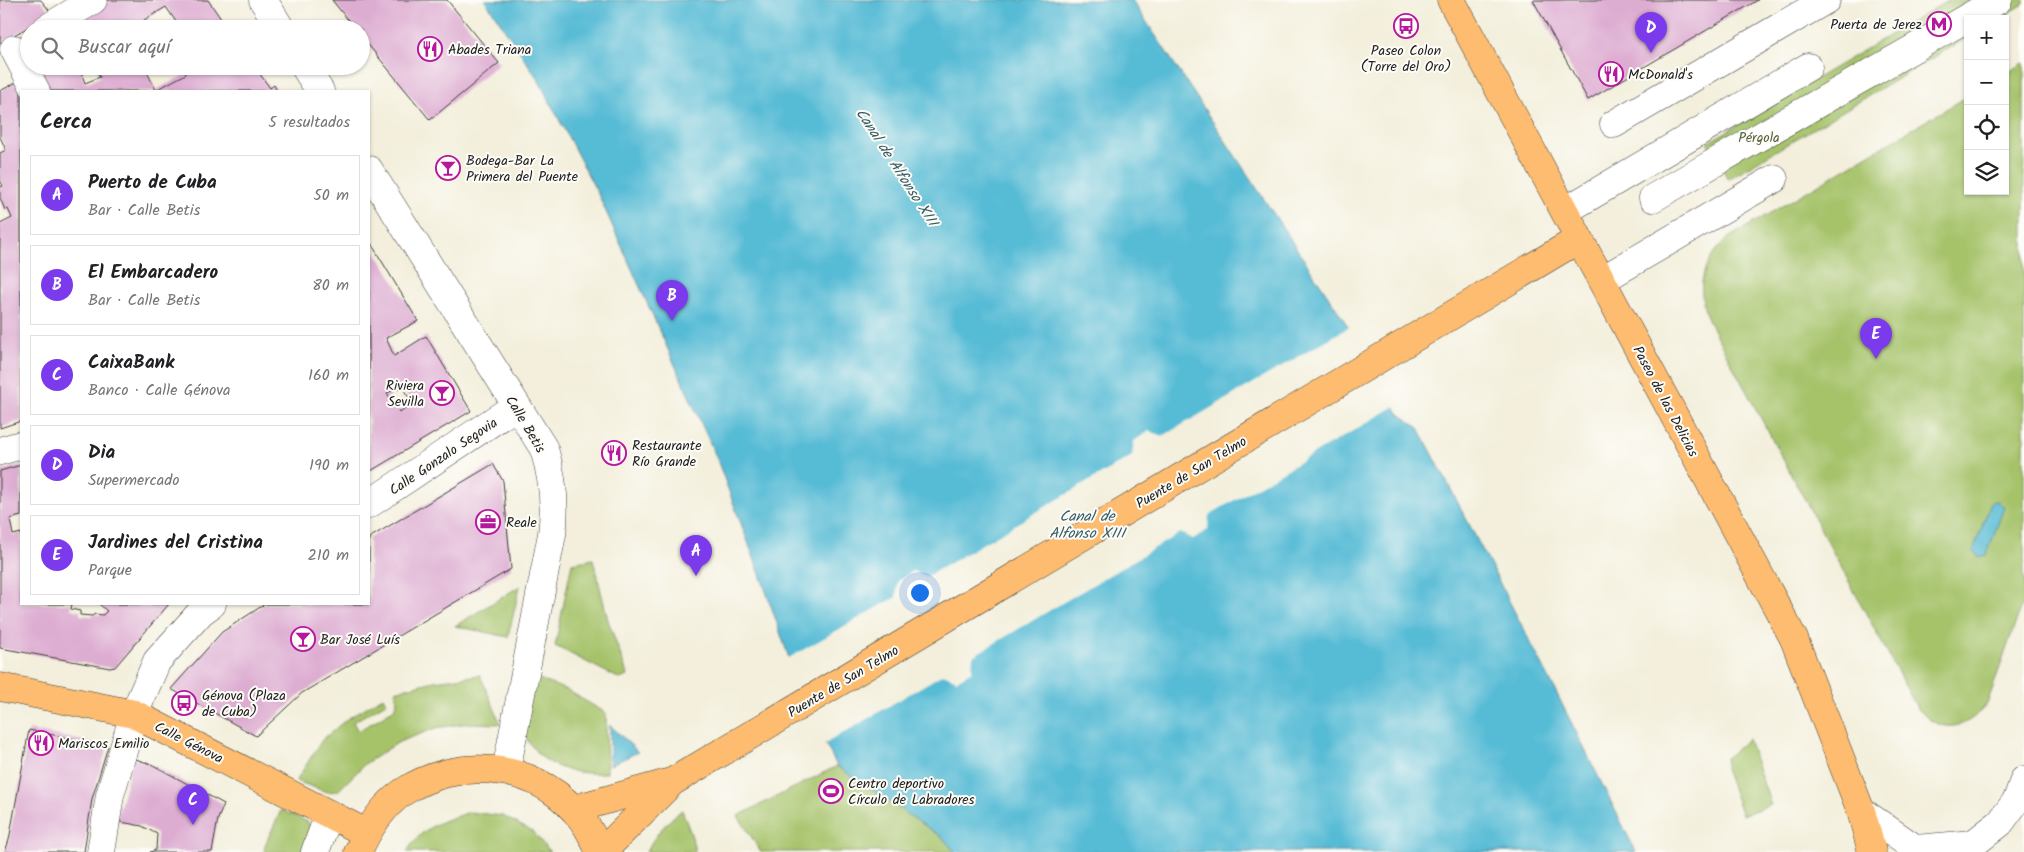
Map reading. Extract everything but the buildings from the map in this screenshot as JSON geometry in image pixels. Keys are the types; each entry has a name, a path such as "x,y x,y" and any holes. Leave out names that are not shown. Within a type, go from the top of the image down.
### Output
{"main road":[{"name":"Paseo de las Delicias","path":"1451,0 1794,639 1861,811 1882,852"},
{"name":"Puente de San Telmo","path":"601,852 672,782 1579,239"},
{"name":"Calle Génova","path":"0,687 134,714 329,814 362,842"},
{"path":"362,842 382,811 402,793 426,780 452,771 479,769 506,771 554,792 574,809 590,830 601,852"},
{"name":"Puente de San Telmo","path":"574,809 672,782"},
{"name":"Paseo de las Delicias","path":"1861,811 1872,852"}],"street":[{"path":"57,15 93,0"},
{"path":"263,0 275,20"},
{"path":"1614,124 1826,0"},
{"path":"1653,198 1998,0"},
{"path":"14,47 20,59"},
{"path":"1565,211 1808,67"},
{"path":"28,75 36,90"},
{"path":"310,75 319,90"},
{"name":"Calle Betis","path":"370,172 544,449 551,470 555,513 506,771"},
{"path":"1602,280 1774,179"},
{"name":"Calle Gonzalo Segovia","path":"370,503 516,406"},
{"path":"0,451 20,445"},
{"path":"101,852 110,795 134,714 157,661 201,612 211,605"},
{"path":"1861,811 1916,849 1973,844 2000,823 2017,800 2024,780"},
{"path":"315,852 329,814"}],"green space":[{"name":"Pérgola","path":"1949,0 2024,0 2024,4 2006,15 1964,15 1964,39 1728,179 1707,143"},
{"path":"2024,63 2024,599 1987,704 1976,716 1963,724 1948,726 1940,725 1930,720 1917,708 1708,320 1702,296 1702,285 1703,275 1712,256 1728,238 1964,98 1964,195 2009,195 2009,72"},
{"path":"593,559 608,620 628,676 620,679 555,646 572,563"},
{"path":"520,586 508,637 455,626"},
{"path":"480,675 501,724 469,723 436,728 399,742 366,763 338,791 327,792 296,781 322,740 347,719 383,697 386,703 353,722 358,731 393,710 397,702 395,691 434,681"},
{"path":"532,677 567,690 606,713 607,773 570,771 554,765 538,754 525,735"},
{"path":"1748,739 1771,805 1742,815 1725,769 1726,758"},
{"name":"Centro deportivo Círculo de Labradores","path":"837,766 943,838 955,852 761,852 738,816"},
{"path":"281,810 308,822 313,834 308,852 264,852 265,845"},
{"path":"682,810 692,837 695,852 646,852 661,829"},
{"path":"470,812 503,816 533,832 550,852 407,852 412,843 426,830 451,818"}],"water":[{"name":"Canal de Alfonso XIII","path":"485,0 1132,0 1344,320 1399,414 1419,428 1547,674 1636,852 955,852 943,838 837,766 825,743 789,658 715,454 599,196 538,79"},
{"path":"1998,501 2004,507 1987,555 1978,557 1976,552 1973,551 1991,502"},
{"path":"610,725 638,752 610,765"}],"pier":[{"path":"1351,326 1397,405 1209,515 1208,530 1193,539 1180,533 973,656 972,671 957,680 943,674 823,745 787,659 896,597 898,581 913,571 926,577 1132,456 1134,441 1149,431 1163,436"}],"place":[{"name":"Puerta de Jerez","path":"1939,24"},
{"name":"Paseo Colon (Torre del Oro)","path":"1406,26"},
{"name":"Abades Triana","path":"430,49"},
{"name":"Dia","path":"1651,53"},
{"name":"McDonald's","path":"1611,74"},
{"name":"Bodega-Bar La Primera del Puente","path":"448,168"},
{"name":"El Embarcadero","path":"672,321"},
{"name":"Jardines del Cristina","path":"1876,359"},
{"name":"Riviera Sevilla","path":"442,393"},
{"name":"Restaurante Río Grande","path":"614,453"},
{"name":"Reale","path":"488,522"},
{"name":"Puerto de Cuba","path":"696,576"},
{"name":"Bar José Luís","path":"303,639"},
{"name":"Génova (Plaza de Cuba)","path":"184,703"},
{"name":"Mariscos Emilio","path":"41,743"},
{"name":"Centro deportivo Círculo de Labradores","path":"831,791"},
{"name":"CaixaBank","path":"193,825"}]}
